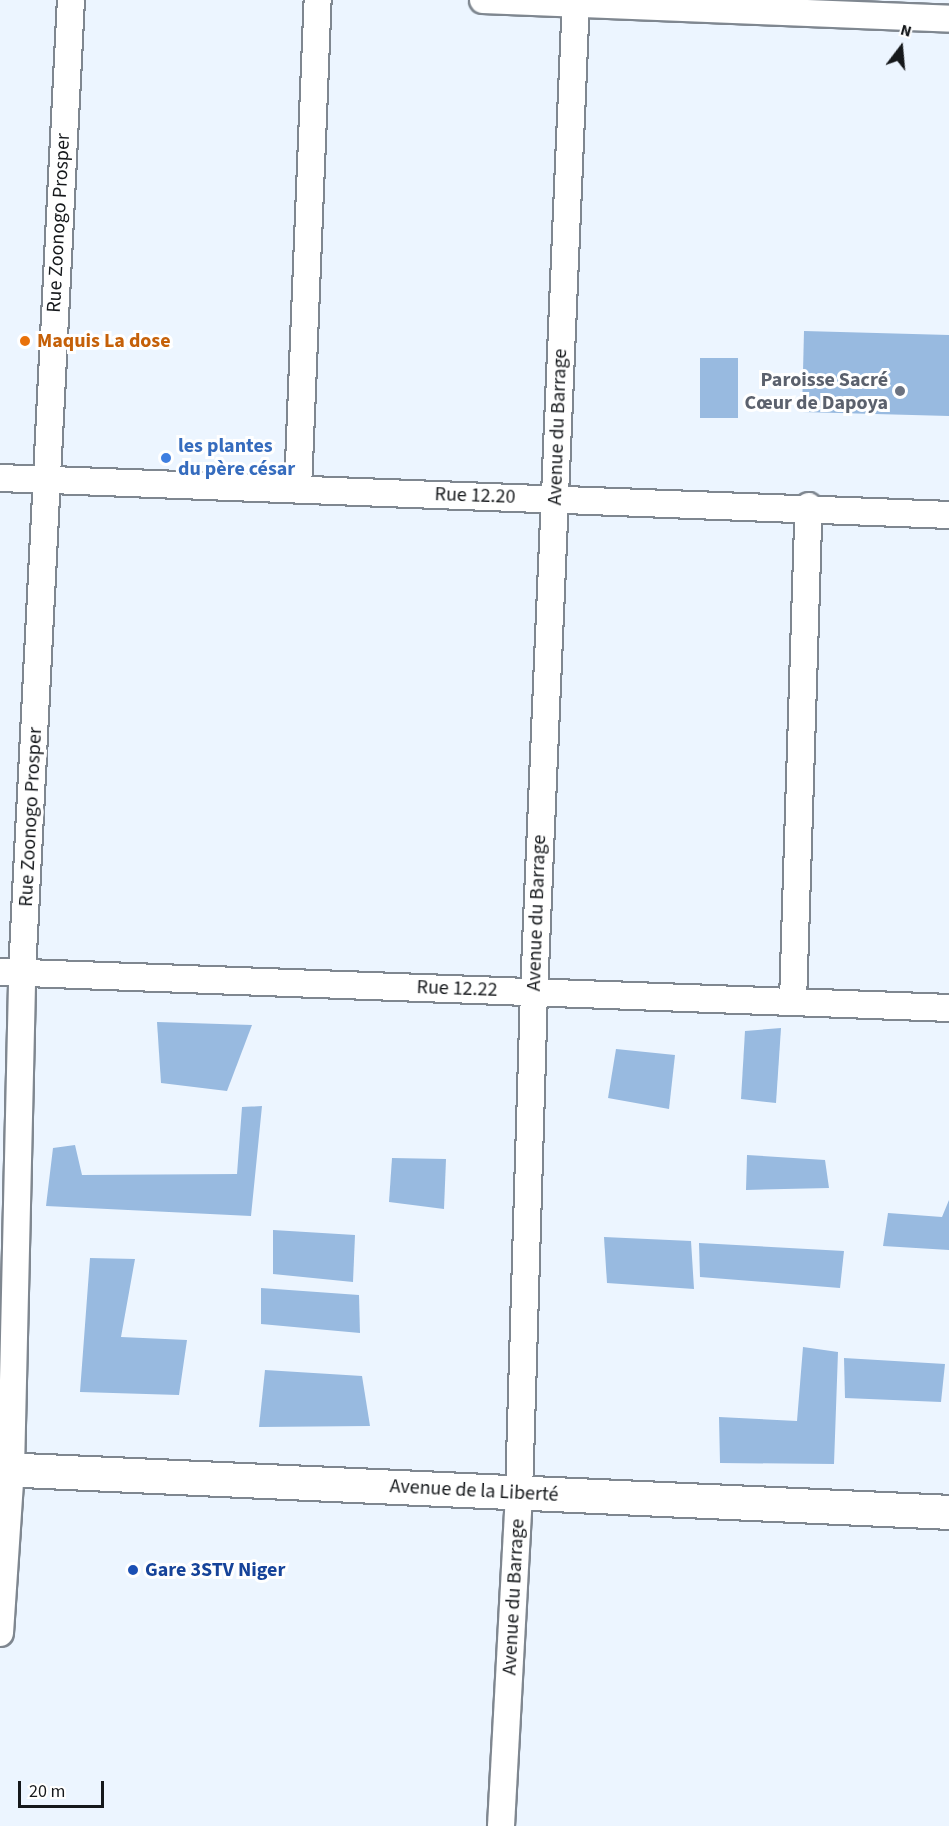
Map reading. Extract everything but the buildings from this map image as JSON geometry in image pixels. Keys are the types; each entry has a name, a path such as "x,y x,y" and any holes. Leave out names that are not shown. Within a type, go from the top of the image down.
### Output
{"main road":[{"name":"Avenue de la Liberté","path":"5,1469 949,1512"}],"street":[{"name":"Rue Zoonogo Prosper","path":"0,1634 5,1469 11,973 46,481 71,0"},
{"path":"298,489 318,0"},
{"path":"483,0 833,7 949,19"},
{"name":"Avenue du Barrage","path":"501,1826 519,1493 534,992 576,2"},
{"name":"Rue 12.20","path":"0,478 809,506 949,515"},
{"path":"793,1002 809,506"},
{"name":"Rue 12.22","path":"11,973 949,1008"}],"place":[{"name":"Maquis La dose","path":"25,341"},
{"name":"Paroisse Sacré Cœur de Dapoya","path":"900,391"},
{"name":"les plantes du père césar","path":"166,458"},
{"name":"Gare 3STV Niger","path":"133,1570"}]}
